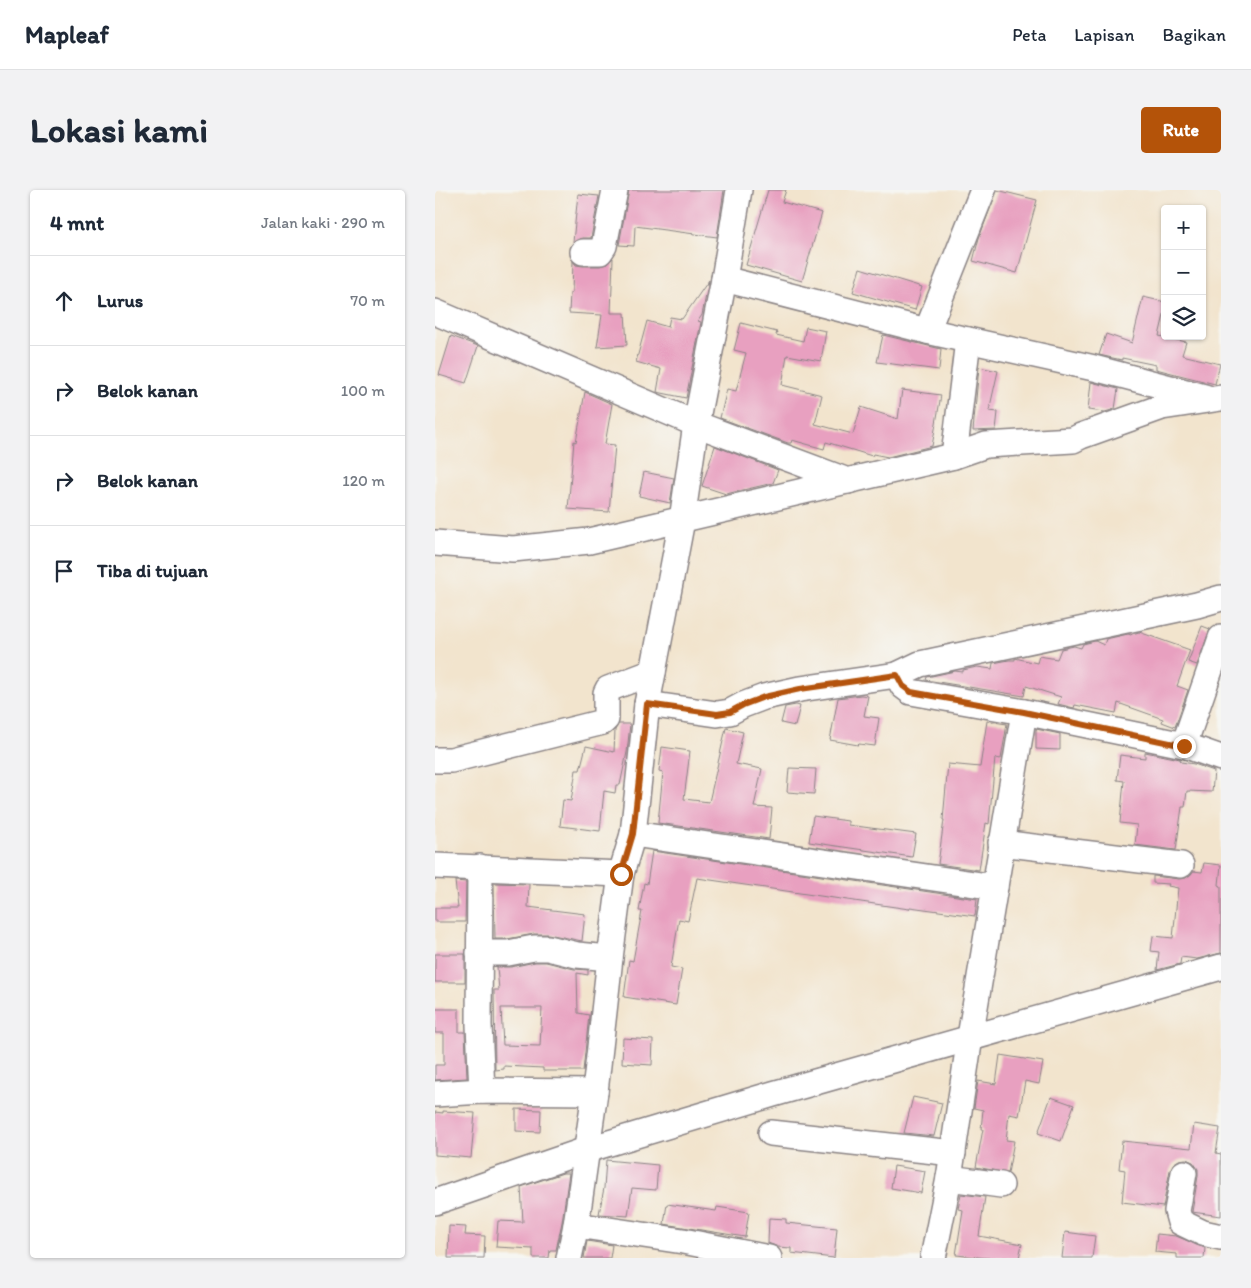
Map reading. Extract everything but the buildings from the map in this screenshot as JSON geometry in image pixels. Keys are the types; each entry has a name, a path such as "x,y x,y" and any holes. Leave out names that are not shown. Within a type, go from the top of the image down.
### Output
{"street":[{"path":"583,252 600,252 604,246 615,190"},
{"path":"569,1258 576,1225 595,1092 621,874 633,834 647,704 682,520 696,424 724,280 739,190"},
{"path":"927,331 983,190"},
{"path":"724,280 927,331 1094,368 1218,399"},
{"path":"435,312 696,424 849,481"},
{"path":"954,456 968,340"},
{"path":"435,543 513,549 589,541 954,456 986,445 1073,440 1162,407 1218,399"},
{"path":"647,704 717,714 730,712 743,705 773,695 842,682 897,675 921,664 1209,608 1221,598"},
{"path":"1184,746 1221,638"},
{"path":"435,760 451,760 603,722 606,719 606,693 608,689 653,672"},
{"path":"897,675 903,686 911,692 1024,712 1184,746 1221,758"},
{"path":"933,1258 949,1178 1001,843 1024,712"},
{"path":"633,834 995,887"},
{"path":"1001,843 1181,865"},
{"path":"435,866 621,874"},
{"path":"480,867 479,1026 482,1091"},
{"path":"479,953 519,952 534,948 548,948 577,955 610,958"},
{"path":"435,1202 586,1150 970,1037 1221,966"},
{"path":"435,1094 482,1091 595,1092"},
{"path":"771,1133 953,1153"},
{"path":"1185,1173 1177,1211 1179,1222 1221,1237"},
{"path":"949,1178 1001,1185"},
{"path":"576,1225 683,1241 769,1258"}],"route":[{"path":"621,874 633,834 647,704 717,714 730,712 764,697 800,689 897,675 903,686 911,692 1024,712 1184,746"}]}
